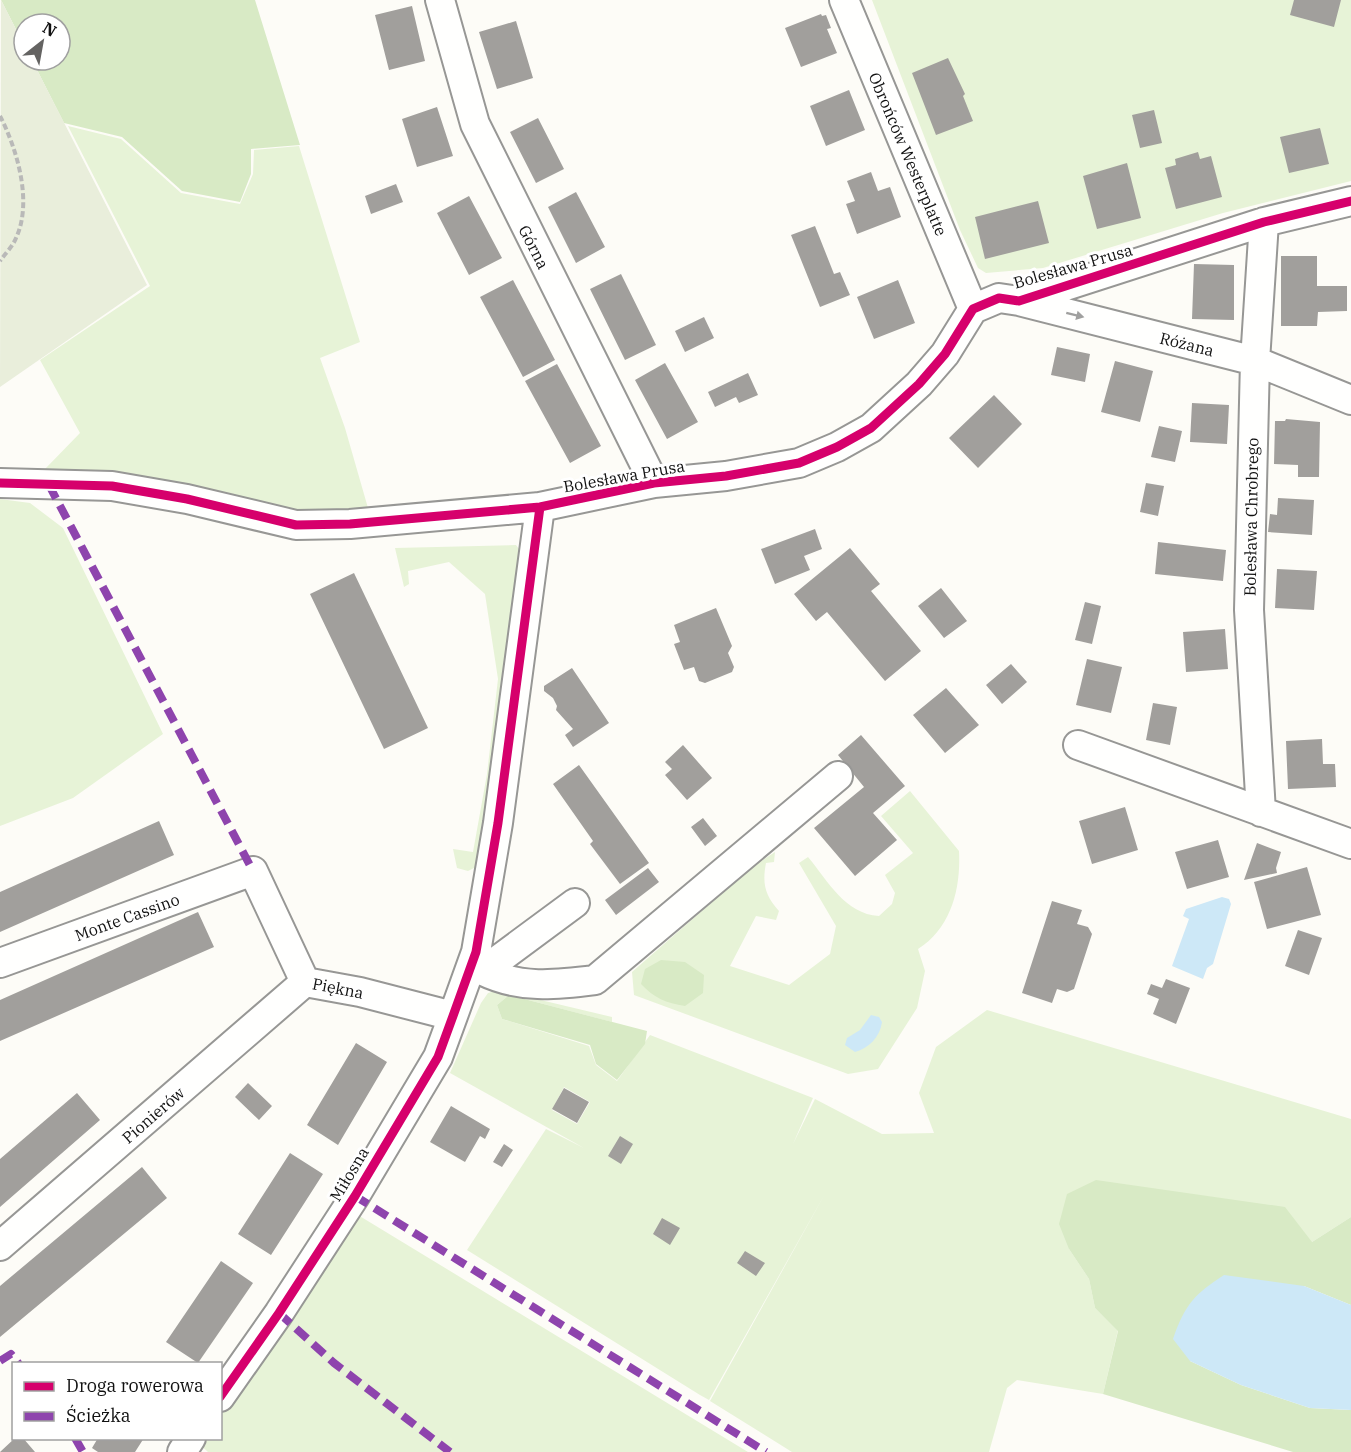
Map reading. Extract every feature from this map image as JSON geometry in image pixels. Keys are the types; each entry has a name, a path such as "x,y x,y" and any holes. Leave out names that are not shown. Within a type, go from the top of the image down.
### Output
{"street":[{"name":"Górna","path":"440,0 475,124 654,483"},
{"name":"Obrońców Westerplatte","path":"844,0 973,309"},
{"name":"Bolesława Prusa","path":"0,483 112,486 187,499 296,525 350,524 540,507 654,483 726,476 799,463 837,447 871,428 919,384 945,354 973,309 999,298 1019,301 1264,222 1351,201"},
{"name":"Bolesława Chrobrego","path":"1261,812 1249,610 1255,361 1264,222"},
{"name":"Różana","path":"1019,301 1255,361 1351,400"},
{"path":"479,961 540,507"},
{"path":"1078,745 1351,844"},
{"path":"479,961 499,979 532,985 595,980 838,776"},
{"name":"Monte Cassino","path":"0,963 254,871"},
{"name":"Piękna","path":"254,871 305,982 360,992 453,1016"},
{"path":"479,961 575,903"},
{"name":"Miłosna","path":"222,1394 279,1313 354,1196 438,1057 453,1016 479,961"},
{"name":"Pionierów","path":"0,1246 305,982"}],"path":[{"path":"0,116 14,143 24,199 17,238 0,261"}],"green space":[{"path":"1,0 255,0 300,145 251,149 251,174 240,202 182,191 122,137 64,123 38,72 72,72 72,12 12,12 12,22"},
{"path":"1,0 12,22 12,72 38,72 147,285 0,387"},
{"path":"872,0 1351,0 1351,181 1223,213 1043,268 986,273 978,268 960,230"},
{"path":"68,126 121,139 181,193 240,204 253,174 254,150 299,146 360,342 320,358 345,428 368,508 311,514 105,473 45,469 80,433 40,360 150,286"},
{"path":"0,499 30,503 63,528 163,734 73,798 0,826"},
{"path":"516,545 519,549 478,866 468,871 457,868 453,849 473,852 487,774 498,679 485,594 449,562 408,571 409,584 404,587 395,548"},
{"path":"910,791 959,851 958,879 956,893 946,919 939,930 918,949 925,971 917,1008 878,1069 848,1074 634,995 632,972 752,867 775,852 774,862 766,863 764,877 768,894 779,911 776,920 756,916 730,966 789,985 830,954 836,926 799,863 808,857 830,886 847,903 867,914 879,916 892,904 895,893 885,875 913,853 881,816"},
{"path":"661,960 685,962 704,975 703,993 685,1006 666,1001 651,993 641,984 645,969"},
{"path":"499,990 612,1017 612,1022 509,995 497,1005 502,1019 589,1046 596,1065 617,1081 650,1035 813,1098 793,1144 815,1099 882,1134 934,1133 919,1093 936,1047 987,1010 1351,1119 1351,1217 1312,1242 1069,1249 1089,1279 1095,1308 1118,1330 1103,1394 1017,1380 1007,1388 989,1452 792,1452 710,1401 826,1192 709,1400 700,1395 467,1250 546,1129 584,1148 450,1073 481,1003 488,993","holes":["564,1087 590,1102 577,1124 552,1110"]},
{"path":"509,995 647,1031 645,1044 617,1080 596,1064 590,1045 502,1019 497,1005"},
{"path":"1096,1180 1285,1207 1312,1242 1351,1217 1351,1305 1304,1286 1190,1361 1241,1385 1310,1408 1351,1410 1351,1452 1293,1452 1103,1394 1118,1331 1095,1308 1089,1279 1069,1249 1059,1224 1067,1194"},
{"path":"353,1212 748,1452 208,1452 196,1441 222,1440 222,1404"}],"water":[{"path":"1222,897 1229,899 1231,904 1213,964 1207,968 1203,979 1172,966 1189,919 1183,916 1186,909"},
{"path":"871,1015 879,1017 882,1022 879,1032 869,1045 855,1052 845,1045 847,1038 860,1030"},
{"path":"1224,1275 1304,1286 1351,1305 1351,1410 1310,1408 1241,1385 1190,1361 1173,1339 1177,1327 1198,1294"}],"building":[{"path":"1294,0 1341,0 1334,27 1290,15"},
{"path":"412,6 425,61 389,70 375,15"},
{"path":"821,14 826,15 831,28 827,29 837,53 801,67 785,28"},
{"path":"516,21 533,78 497,89 479,32"},
{"path":"948,58 965,94 963,96 973,121 936,135 912,73"},
{"path":"849,90 865,130 826,146 810,106"},
{"path":"437,107 453,156 417,167 402,119"},
{"path":"1154,110 1162,143 1140,148 1132,115"},
{"path":"538,118 564,169 536,183 510,132"},
{"path":"1320,128 1329,164 1289,173 1280,137"},
{"path":"1198,152 1200,159 1211,156 1222,197 1176,209 1165,168 1176,165 1175,159"},
{"path":"1127,163 1141,218 1097,229 1083,176"},
{"path":"871,172 878,191 890,187 901,217 857,234 846,204 855,201 847,181"},
{"path":"396,184 403,202 371,214 365,196"},
{"path":"576,192 605,247 576,263 548,207"},
{"path":"469,196 502,258 469,275 437,213"},
{"path":"1038,201 1049,243 985,259 975,217"},
{"path":"815,226 834,274 840,272 850,295 820,307 791,235"},
{"path":"1281,256 1317,256 1317,286 1347,286 1347,311 1318,312 1317,326 1281,326"},
{"path":"1194,264 1234,265 1234,320 1192,319"},
{"path":"621,274 656,345 625,360 590,289"},
{"path":"513,280 555,360 523,377 480,297"},
{"path":"898,280 915,323 874,339 857,297"},
{"path":"704,317 714,338 685,352 675,331"},
{"path":"1057,347 1090,354 1085,382 1051,375"},
{"path":"1115,361 1153,371 1140,422 1101,412"},
{"path":"665,363 698,422 667,439 635,380"},
{"path":"557,364 601,446 570,463 525,381"},
{"path":"748,373 758,395 739,403 736,397 715,407 708,392"},
{"path":"994,395 1022,424 978,468 949,438"},
{"path":"1192,403 1229,405 1227,444 1190,442"},
{"path":"1286,419 1320,422 1319,477 1298,477 1298,465 1274,464 1275,421"},
{"path":"1159,426 1182,431 1175,462 1151,457"},
{"path":"1146,483 1164,486 1158,516 1140,512"},
{"path":"1278,498 1314,500 1312,535 1268,532 1270,514 1277,515"},
{"path":"815,529 822,549 804,556 810,570 775,584 761,549"},
{"path":"1158,542 1226,550 1223,581 1155,574"},
{"path":"850,548 880,584 871,591 921,651 885,681 827,612 816,621 794,594"},
{"path":"1277,569 1317,571 1314,610 1275,608"},
{"path":"354,573 428,728 384,749 310,594"},
{"path":"941,588 967,621 944,638 918,606"},
{"path":"1085,602 1101,606 1092,644 1075,640"},
{"path":"716,608 732,646 728,653 734,667 732,672 705,683 699,681 694,667 684,670 674,644 680,642 674,625"},
{"path":"1225,629 1228,669 1186,672 1183,632"},
{"path":"1087,659 1122,667 1111,713 1076,705"},
{"path":"1011,664 1027,682 1002,704 986,685"},
{"path":"572,668 609,723 573,747 565,735 573,729 556,710 557,706 553,698 544,691 544,686"},
{"path":"946,688 979,725 945,753 913,715"},
{"path":"1153,703 1177,707 1170,745 1146,740"},
{"path":"861,735 905,786 873,813 897,840 855,876 814,828 864,787 838,755"},
{"path":"1322,739 1323,764 1335,764 1336,787 1288,789 1286,741"},
{"path":"683,745 712,778 687,800 665,775 672,769 665,762"},
{"path":"579,765 649,863 620,884 590,844 593,841 553,784"},
{"path":"1125,807 1138,850 1092,864 1079,821"},
{"path":"703,818 717,836 705,846 691,827"},
{"path":"159,821 174,855 0,932 0,892"},
{"path":"1218,840 1229,877 1187,889 1175,852"},
{"path":"1257,843 1281,852 1276,868 1277,873 1244,880"},
{"path":"1307,867 1321,915 1267,929 1254,882"},
{"path":"648,868 659,882 616,915 605,900"},
{"path":"1052,901 1082,910 1077,924 1088,927 1092,934 1074,989 1067,992 1057,989 1052,1003 1022,993"},
{"path":"198,912 214,947 0,1041 0,1000"},
{"path":"1298,930 1322,938 1309,975 1285,966"},
{"path":"1166,979 1190,988 1176,1024 1153,1014 1159,999 1147,994 1151,984 1162,988"},
{"path":"356,1043 387,1062 338,1145 307,1125"},
{"path":"248,1083 272,1106 259,1120 235,1097"},
{"path":"564,1088 589,1102 577,1123 552,1109"},
{"path":"77,1093 100,1120 0,1207 0,1159"},
{"path":"451,1106 490,1129 485,1139 480,1136 465,1162 430,1142"},
{"path":"620,1136 633,1144 621,1164 608,1156"},
{"path":"504,1144 513,1150 502,1167 493,1162"},
{"path":"290,1153 323,1174 271,1255 238,1234"},
{"path":"142,1167 167,1198 0,1337 0,1286"},
{"path":"662,1218 680,1228 670,1245 653,1234"},
{"path":"745,1251 765,1263 756,1276 737,1263"},
{"path":"221,1261 253,1283 199,1362 166,1342"},
{"path":"13,1440 25,1440 35,1452 0,1452"},
{"path":"97,1440 143,1440 135,1452 98,1452 92,1448"}],"marked path":[{"path":"49,485 253,871"},
{"path":"355,1196 766,1452"},
{"path":"279,1313 334,1363 450,1452"},
{"path":"0,1361 11,1354 17,1362"},
{"path":"76,1440 83,1452"}],"cycle path":[{"path":"0,483 112,486 187,499 296,525 350,524 540,507 654,483 726,476 799,463 837,447 871,428 919,384 945,354 973,309 999,298 1019,301 1264,222 1351,201"},
{"path":"222,1394 279,1313 355,1196 438,1057 476,952 498,823 540,507"}]}
